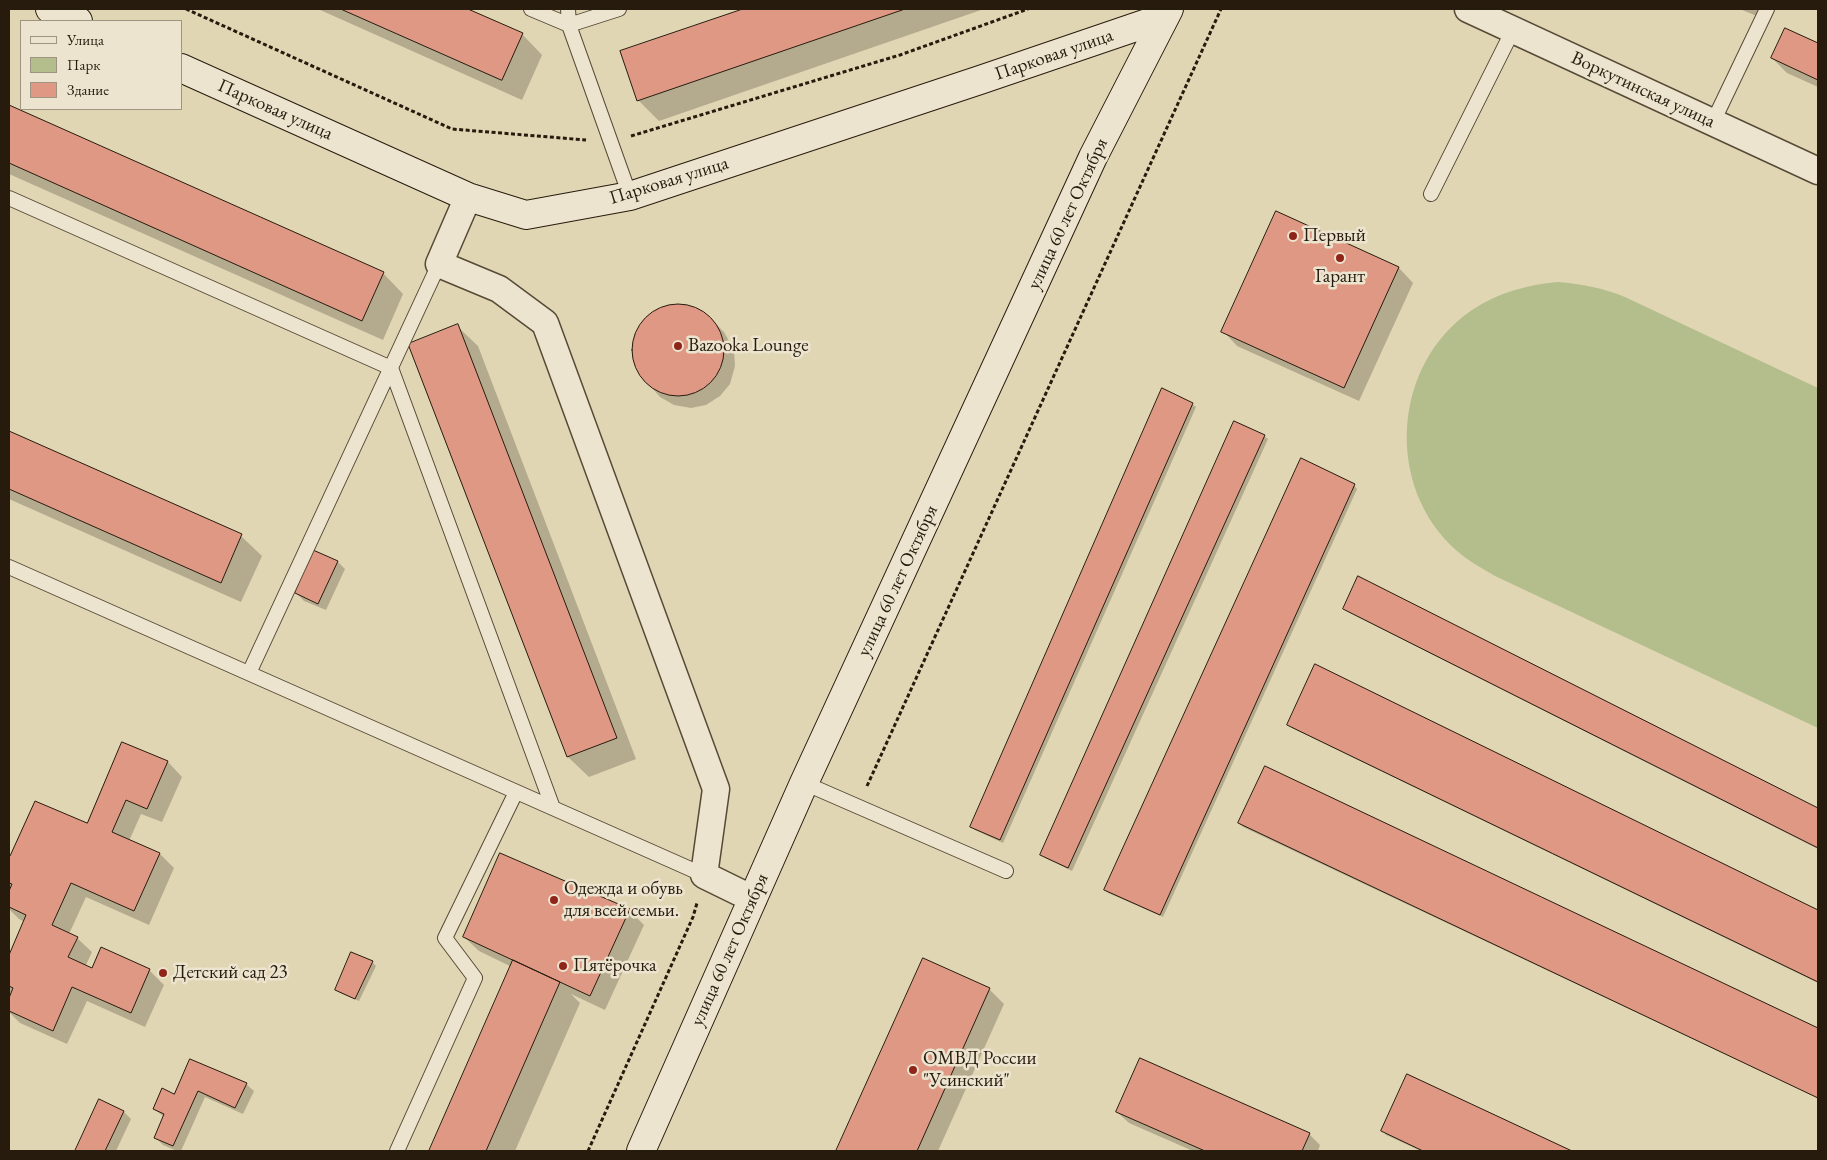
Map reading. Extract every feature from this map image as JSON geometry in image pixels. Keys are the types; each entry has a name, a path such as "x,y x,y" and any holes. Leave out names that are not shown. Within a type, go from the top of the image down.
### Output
{"street":[{"path":"50,9 76,20"},
{"name":"Воркутинская улица","path":"1468,9 1818,171"},
{"name":"Парковая улица","path":"182,68 468,197 526,215 630,196 989,77 1167,13"},
{"name":"улица 60 лет Октября","path":"641,1151 804,783 1093,157 1167,13"},
{"path":"468,197 439,264 499,289 545,323 716,789 704,875 753,900"}],"lane":[{"path":"531,9 569,25 619,9"},
{"path":"568,9 569,25 630,196"},
{"path":"1714,122 1767,9"},
{"path":"1431,194 1513,30"},
{"path":"9,198 391,368 553,808"},
{"path":"249,673 439,264"},
{"path":"9,567 704,875"},
{"path":"804,783 1006,871"},
{"path":"396,1151 475,978 444,938 516,792"}],"path":[{"path":"858,806 1221,9"},
{"path":"588,1151 693,918 704,875"}],"green space":[{"path":"1558,282 1592,287 1625,297 1818,388 1818,728 1495,576 1461,555 1433,524 1417,494 1409,461 1407,427 1413,393 1426,361 1445,333 1472,310 1492,298 1514,290"}],"building":[{"path":"341,9 468,9 523,33 502,80"},
{"path":"743,9 905,9 637,101 620,51"},
{"path":"1785,28 1818,43 1818,80 1771,58"},
{"path":"9,105 384,272 362,321 9,163"},
{"path":"1276,211 1399,267 1344,388 1221,332"},
{"name":"Bazooka Lounge","path":"678,304 696,307 711,317 721,332 724,350 721,368 711,383 696,393 678,396 660,393 645,383 635,368 632,350 635,332 645,317 660,307"},
{"path":"458,324 617,738 567,757 408,344"},
{"path":"1162,388 1193,403 1000,840 970,827"},
{"path":"1234,421 1265,435 1068,868 1040,855"},
{"path":"9,431 242,534 221,583 9,489"},
{"path":"1301,458 1355,484 1160,915 1104,890"},
{"path":"313,550 338,561 318,604 295,593"},
{"path":"1358,576 1818,808 1818,848 1343,609"},
{"path":"1315,664 1818,910 1818,982 1287,725"},
{"path":"122,742 168,761 147,809 126,800 112,832 160,853 134,911 71,883 52,925 78,937 68,957 92,968 101,947 150,969 131,1013 72,987 53,1031 9,1011 9,998 13,988 9,986 9,955 26,915 9,907 9,891 12,884 9,883 9,855 35,801 87,823"},
{"path":"1265,766 1818,1028 1818,1098 1238,823"},
{"path":"500,853 630,909 590,996 463,937"},
{"path":"351,952 373,961 355,999 335,990"},
{"name":"ОМВД России \"Усинский\"","path":"923,958 990,988 917,1151 836,1151"},
{"path":"513,960 560,982 486,1151 429,1151"},
{"path":"1140,1058 1310,1133 1302,1151 1205,1151 1116,1112"},
{"path":"190,1059 247,1083 235,1108 198,1091 173,1146 154,1138 164,1114 153,1109 162,1088 174,1094"},
{"path":"1407,1074 1572,1151 1423,1151 1381,1131"},
{"path":"99,1099 124,1111 105,1151 75,1151"}],"place":[{"name":"Первый","path":"1293,236"},
{"name":"Гарант","path":"1340,258"},
{"name":"Bazooka Lounge","path":"678,346"},
{"name":"Одежда и обувь для всей семьи.","path":"554,900"},
{"name":"Пятёрочка","path":"563,966"},
{"name":"Детский сад 23","path":"163,973"},
{"name":"ОМВД России \"Усинский\"","path":"913,1070"}]}
